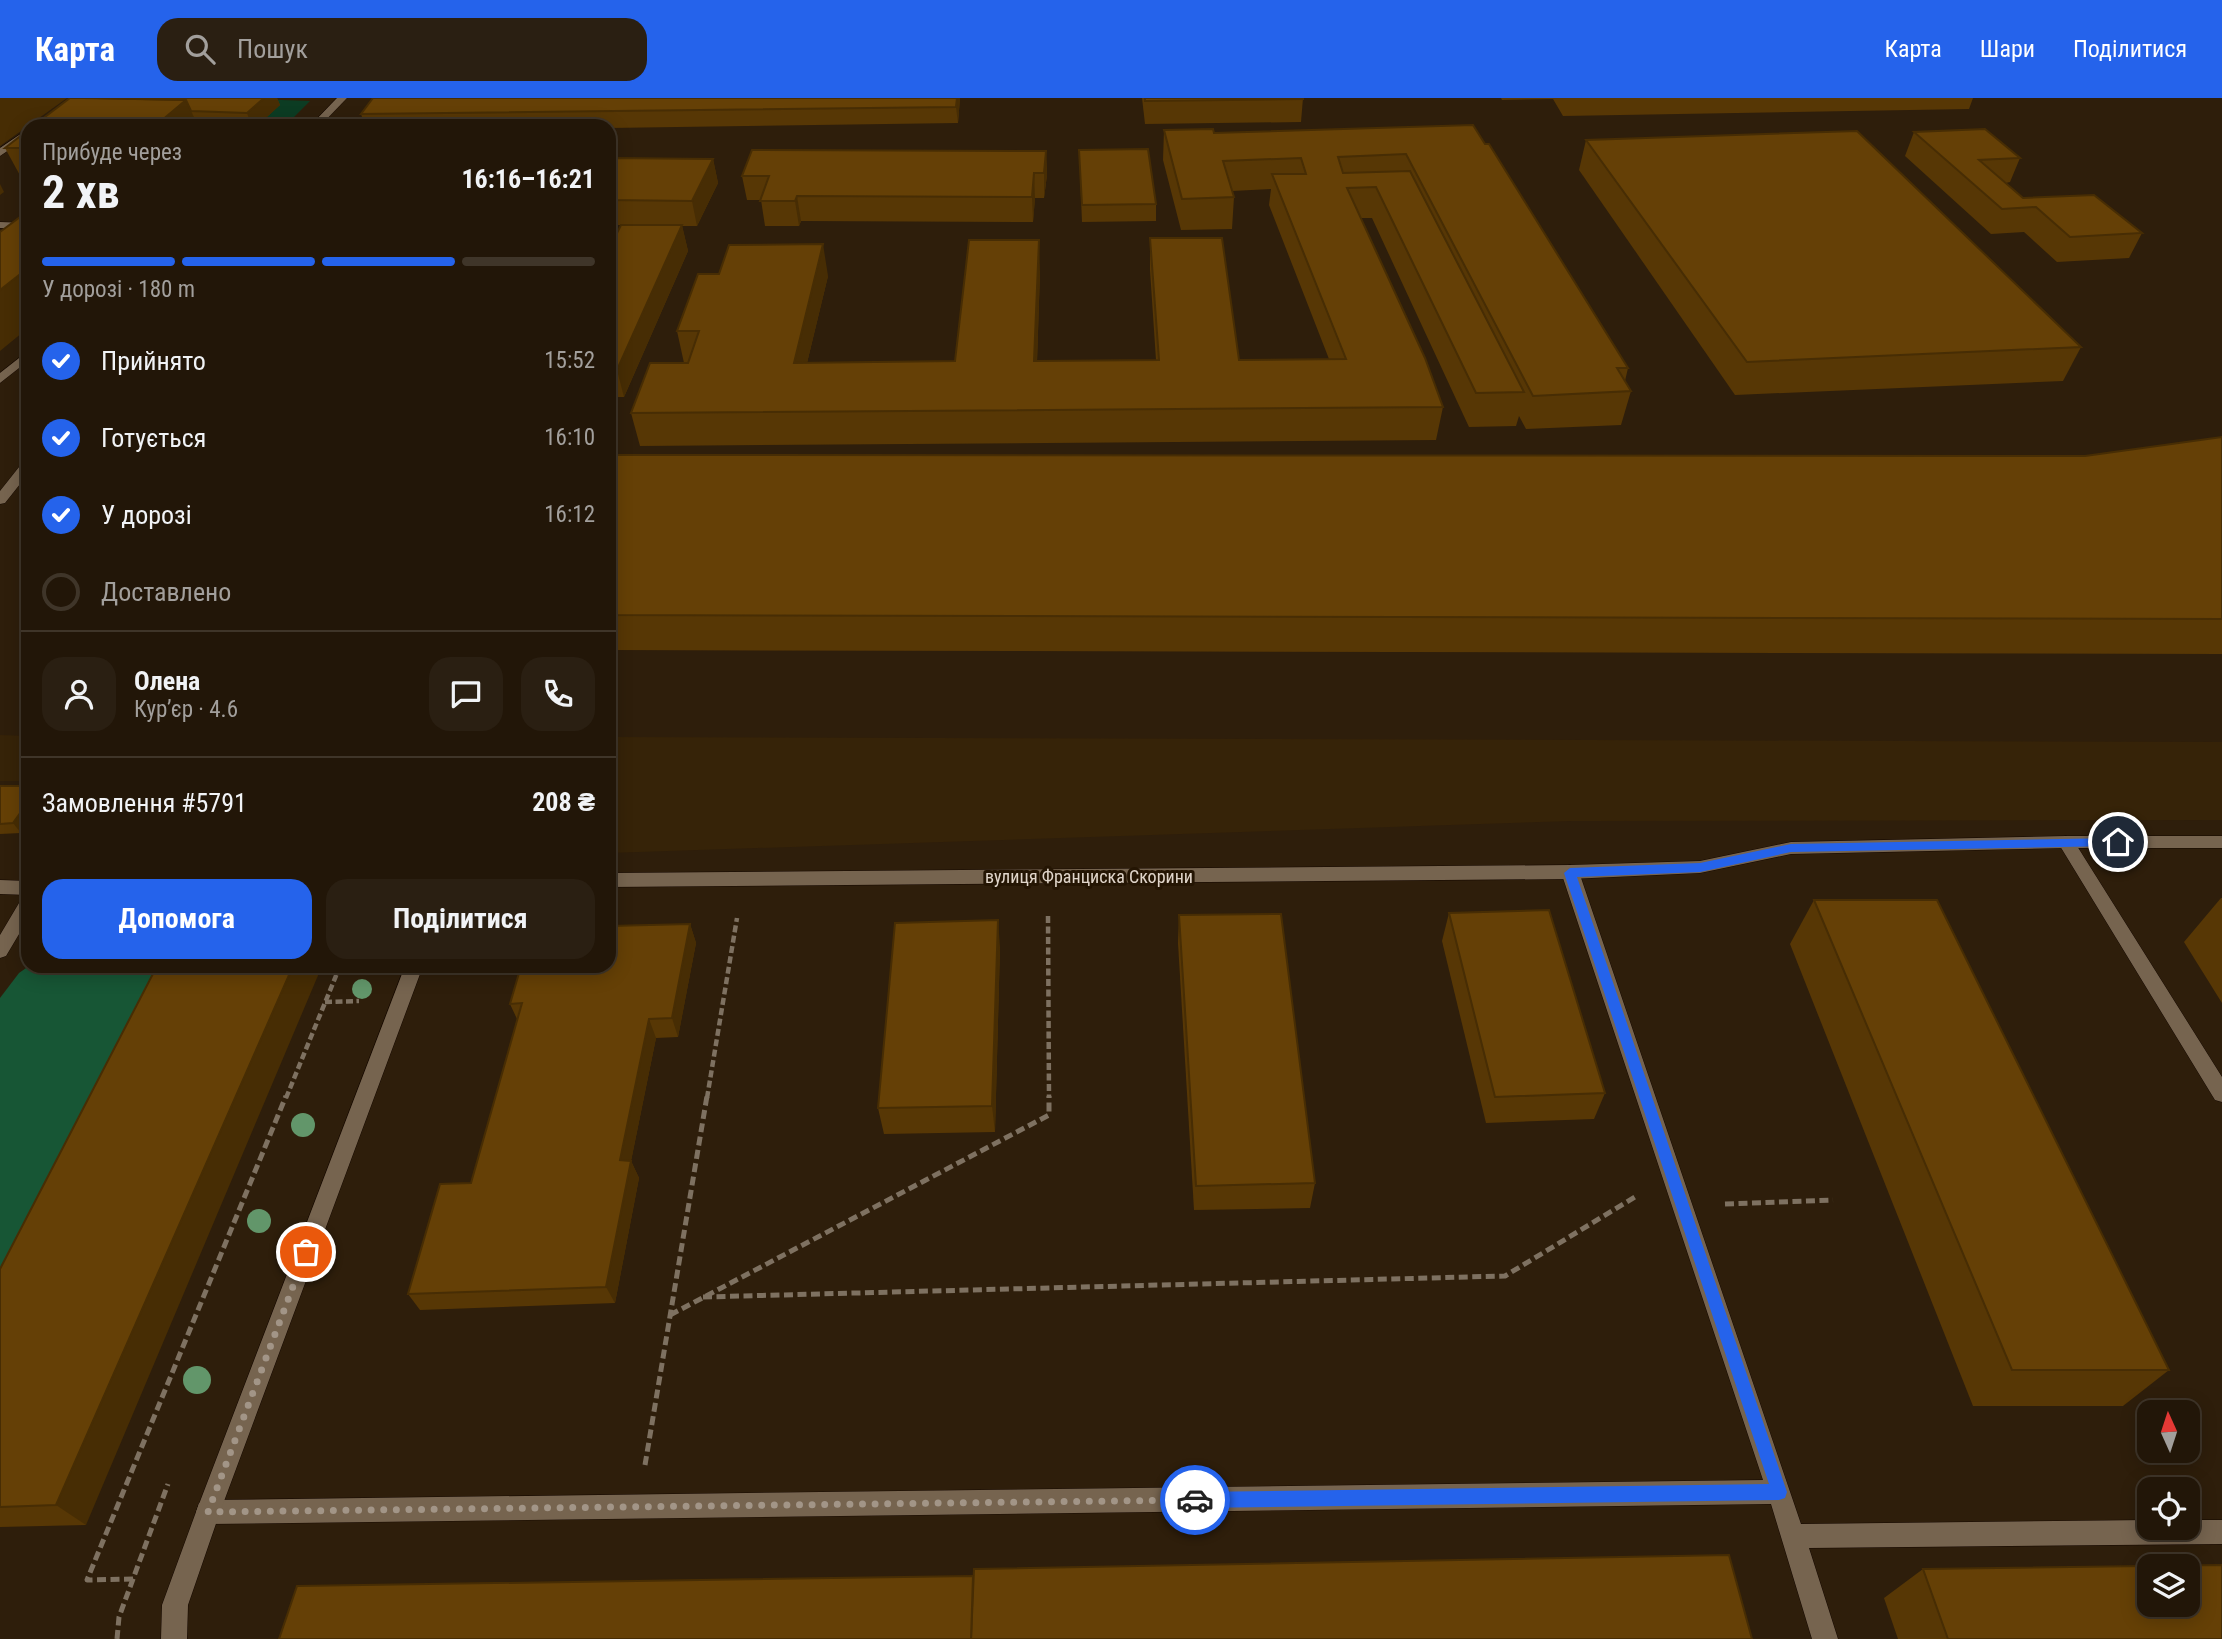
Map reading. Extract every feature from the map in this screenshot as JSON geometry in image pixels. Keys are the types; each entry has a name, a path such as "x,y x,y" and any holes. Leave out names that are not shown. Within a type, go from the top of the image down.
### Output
{"street":[{"path":"322,119 342,98"},
{"path":"0,153 21,137"},
{"path":"0,225 21,226"},
{"path":"0,379 21,361"},
{"path":"0,500 21,474"},
{"path":"2066,842 2222,1094"},
{"name":"вулиця Франциска Скорини","path":"616,880 1570,873 1700,867 1791,848 2066,842 2222,842"},
{"path":"1570,873 1779,1492 1825,1639"},
{"path":"0,887 21,888"},
{"path":"0,951 21,915"},
{"path":"174,1639 175,1605 208,1512 411,973"},
{"path":"208,1512 1779,1492"},
{"path":"1793,1536 2222,1532"}],"path":[{"path":"638,1507 738,910"},
{"path":"670,1315 1049,1115 1048,911"},
{"path":"133,1579 87,1580 337,973"},
{"path":"325,1002 363,1001"},
{"path":"703,1297 1506,1276 1671,1174"},
{"path":"1682,1206 1833,1200"}],"shaded area":[{"path":"0,735 21,736 21,781 0,781"},
{"path":"616,737 2222,742 2222,820 1571,821 616,853"}],"green space":[{"path":"229,98 310,101 292,119 264,119 279,105 135,119 104,119"},
{"path":"19,973 155,973 0,1284 0,998"}],"building":[{"path":"70,98 186,100 163,119 42,119"},
{"path":"97,98 264,98 247,113 191,111 186,100"},
{"path":"373,98 957,98 956,107 361,114"},
{"path":"1145,98 1303,98 1303,99 1145,101"},
{"path":"1473,125 1485,144 1489,144 1628,368 1617,368 1631,391 1533,396 1406,154 1338,157 1343,173 1410,171 1524,392 1476,393 1376,187 1347,188 1425,358 1443,407 631,413 650,363 688,363 699,331 677,331 698,274 719,274 729,245 823,244 794,363 955,361 969,240 1039,240 1034,361 1159,360 1150,238 1222,238 1239,360 1346,359 1272,174 1306,174 1301,158 1223,161 1234,197 1182,199 1164,130 1213,129 1214,133"},
{"path":"1985,129 2020,158 1979,160 2023,198 2094,195 2142,233 2070,237 2036,207 2002,209 1914,132"},
{"path":"1857,131 2081,347 1747,362 1586,140"},
{"path":"21,135 21,148 5,148"},
{"path":"1148,149 1156,204 1082,205 1079,150"},
{"path":"752,150 1046,151 1044,173 1034,173 1032,197 797,196 795,201 760,201 769,176 742,176"},
{"path":"616,158 713,159 692,201 616,200"},
{"path":"21,216 21,274 0,290 0,232"},
{"path":"621,225 682,225 617,370 616,370 616,235"},
{"path":"2222,437 2222,619 616,615 616,455 2085,456"},
{"path":"0,786 21,786 21,812 13,823 0,824"},
{"path":"1814,900 1937,900 2169,1370 2012,1370"},
{"path":"1549,910 1605,1093 1495,1097 1449,913"},
{"path":"1281,914 1315,1183 1196,1186 1179,915"},
{"path":"998,920 992,1106 878,1108 895,923"},
{"path":"690,924 672,1018 649,1019 620,1160 631,1161 606,1287 408,1294 440,1184 471,1183 522,1003 510,1004 519,973 616,973 616,926"},
{"path":"153,973 290,973 56,1505 0,1507 0,1269"},
{"path":"1729,1555 1752,1639 971,1639 974,1569"},
{"path":"2200,1565 2222,1565 2222,1639 1948,1639 1923,1569 2137,1566 2137,1617 2200,1617"},
{"path":"973,1576 971,1639 279,1639 297,1586"}],"way so far":[{"path":"306,1252 208,1512 1195,1500"}],"route":[{"path":"1195,1500 1779,1492 1570,873 1700,867 1791,848 2118,842"}]}
